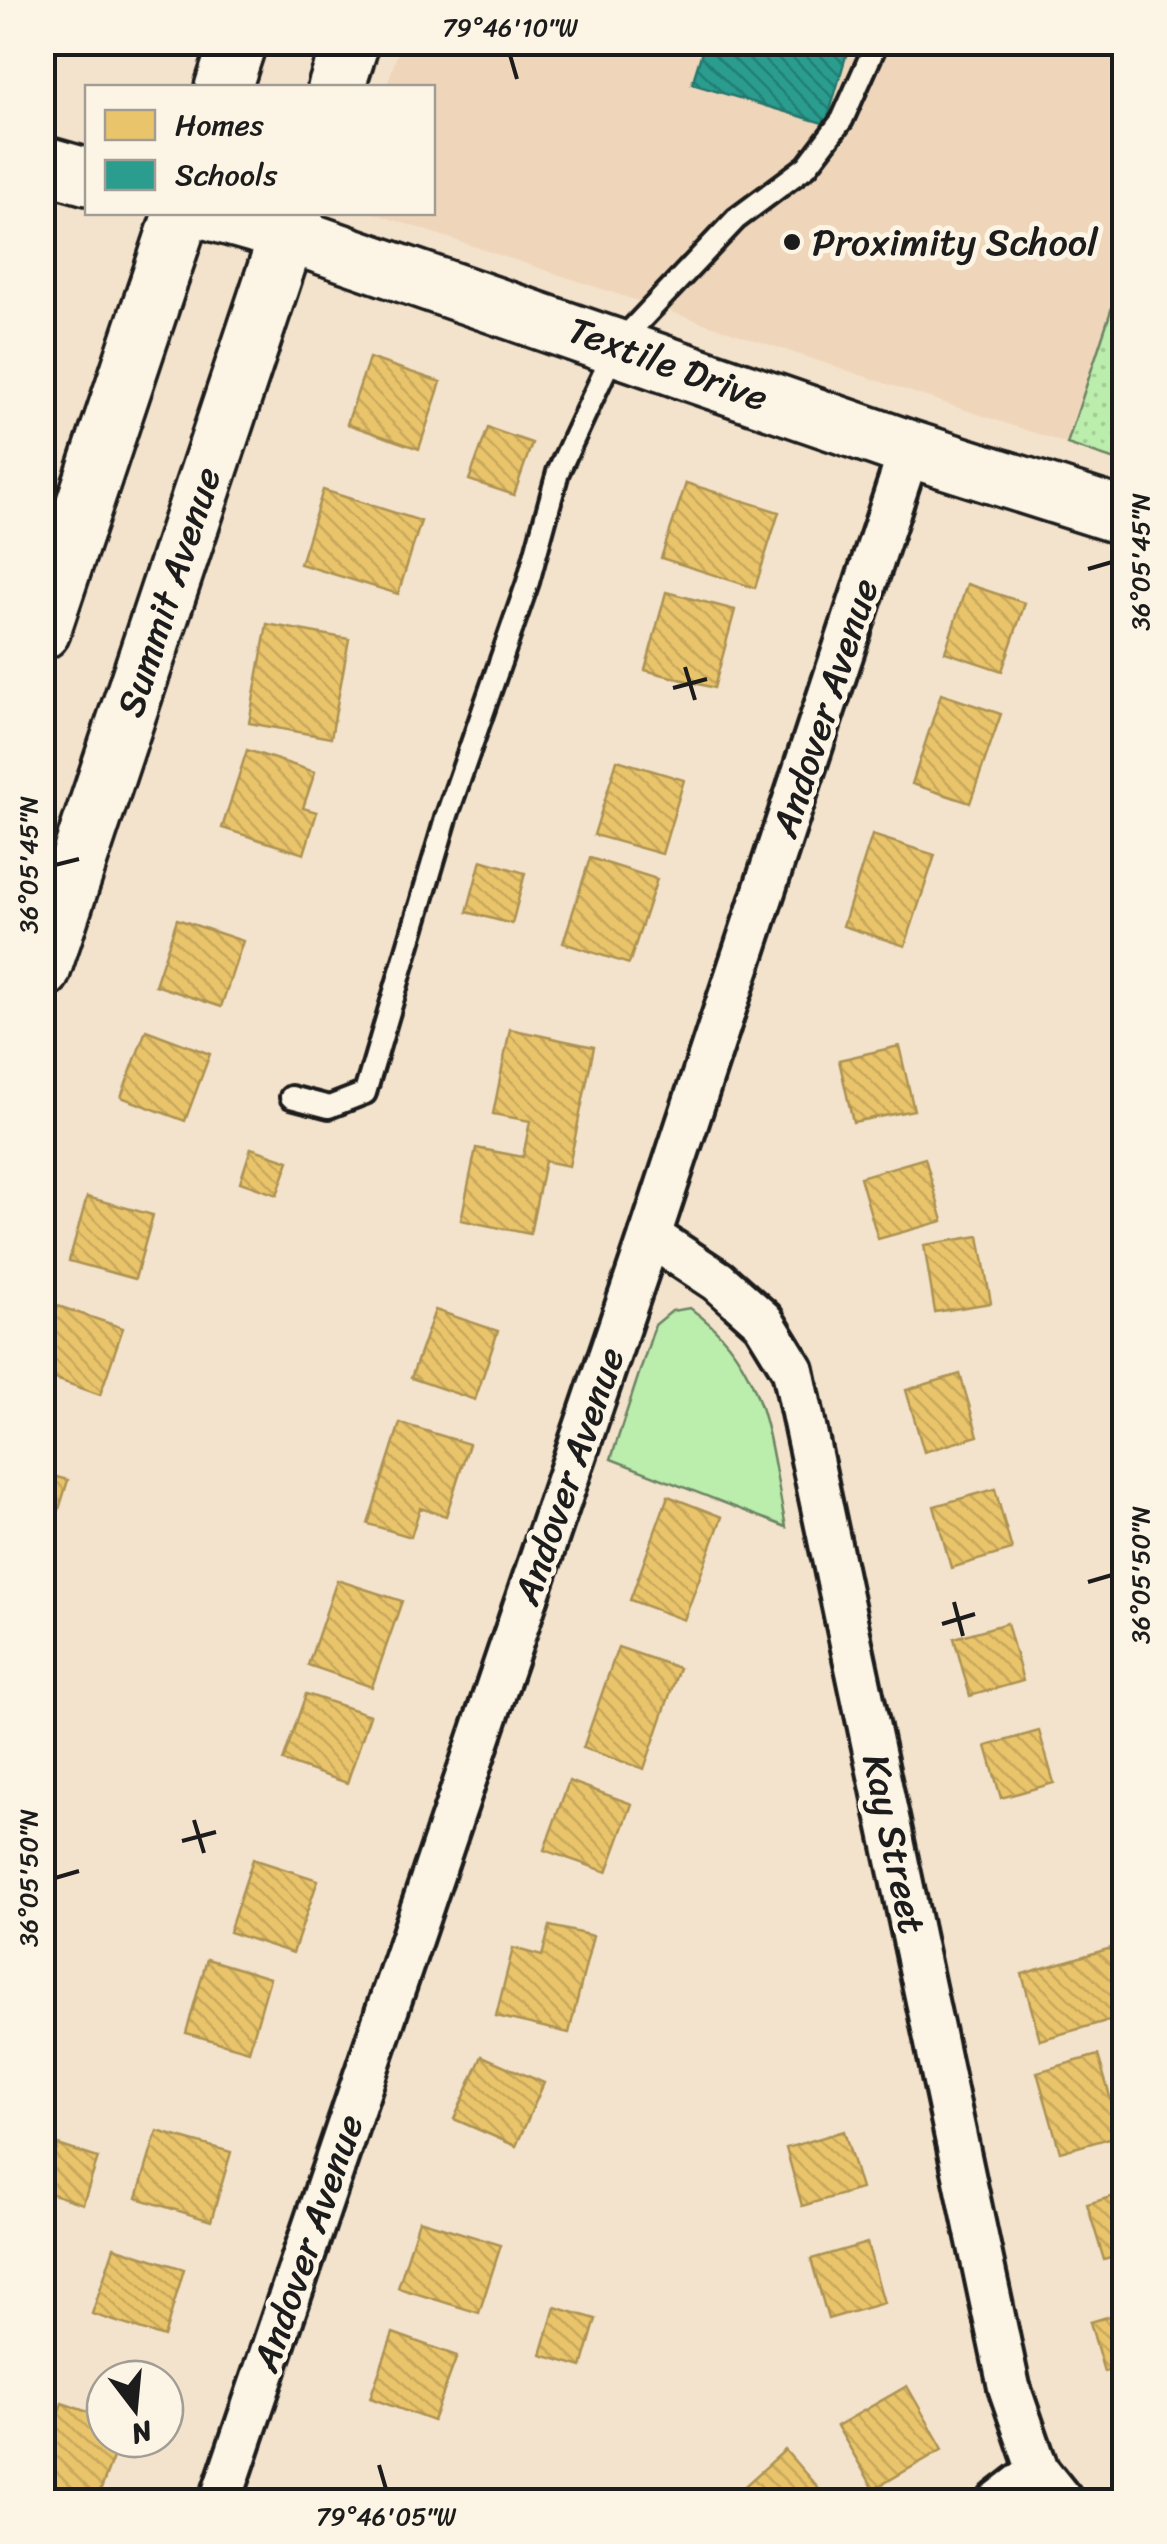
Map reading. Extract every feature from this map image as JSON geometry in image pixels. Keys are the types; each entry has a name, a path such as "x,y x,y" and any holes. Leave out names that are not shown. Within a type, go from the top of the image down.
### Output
{"main road":[{"path":"224,85 238,42"},
{"path":"337,85 351,42"},
{"path":"42,164 85,176"},
{"path":"42,631 181,215"},
{"name":"Textile Drive","path":"234,215 291,223 910,449 1124,517"},
{"name":"Summit Avenue","path":"42,971 291,223"}],"street":[{"name":"Andover Avenue","path":"220,2502 650,1236 910,449"},
{"name":"Kay Street","path":"650,1236 718,1281 763,1321 793,1370 1009,2387 1051,2486"},
{"path":"998,2502 1051,2486"}],"lane":[{"path":"291,1097 329,1108 365,1094 447,815 528,582 558,472 617,345 736,219 807,166 842,120 877,42"}],"shaded area":[{"name":"Proximity School","path":"401,43 1124,43 1124,271 1067,444 379,215 435,215 435,85 387,85"}],"green space":[{"path":"1124,271 1124,463 1067,444"},
{"path":"690,1308 716,1330 750,1379 768,1434 786,1527 611,1459 655,1325 672,1311"}],"building: Homes":[{"path":"369,358 441,382 419,449 347,424"},
{"path":"488,428 532,443 514,495 469,480"},
{"path":"686,483 779,512 755,588 661,558"},
{"path":"323,490 421,521 398,594 300,564"},
{"path":"967,584 1025,603 1002,671 945,652"},
{"path":"666,592 735,610 714,688 645,670"},
{"path":"267,624 349,639 331,738 249,723"},
{"path":"941,694 1001,714 970,803 912,784"},
{"path":"247,750 315,772 303,808 317,812 304,854 222,828"},
{"path":"617,760 684,780 662,854 594,835"},
{"path":"872,835 935,855 905,946 843,926"},
{"path":"590,858 657,879 629,964 563,943"},
{"path":"481,860 525,873 512,924 467,912"},
{"path":"177,919 243,941 221,1007 155,985"},
{"path":"510,1029 594,1047 569,1166 545,1161 530,1234 461,1220 476,1148 523,1157 530,1121 493,1114"},
{"path":"146,1030 210,1054 185,1121 121,1097"},
{"path":"899,1046 914,1110 853,1122 839,1060"},
{"path":"251,1148 289,1161 277,1195 240,1182"},
{"path":"925,1158 943,1221 878,1239 860,1177"},
{"path":"87,1197 153,1215 135,1279 69,1261"},
{"path":"979,1236 991,1303 935,1312 924,1245"},
{"path":"58,1306 123,1328 100,1395 42,1374 42,1351"},
{"path":"435,1310 498,1331 475,1400 411,1378"},
{"path":"960,1374 978,1436 924,1452 906,1390"},
{"path":"400,1423 469,1444 446,1516 420,1508 411,1537 368,1524"},
{"path":"42,1473 68,1480 48,1545 42,1543"},
{"path":"995,1489 1012,1550 951,1568 934,1506"},
{"path":"668,1496 722,1517 684,1620 630,1600"},
{"path":"337,1580 402,1601 372,1687 308,1665"},
{"path":"1007,1623 1023,1681 970,1696 954,1638"},
{"path":"618,1647 679,1668 644,1769 583,1748"},
{"path":"306,1694 370,1715 347,1783 283,1761"},
{"path":"1039,1731 1054,1783 1001,1798 986,1746"},
{"path":"569,1781 632,1804 607,1872 544,1850"},
{"path":"253,1859 318,1880 293,1953 229,1932"},
{"path":"550,1926 593,1936 569,2033 496,2016 513,1948 542,1956"},
{"path":"1111,1948 1124,1995 1124,2016 1040,2040 1022,1974"},
{"path":"207,1959 270,1978 249,2051 186,2033"},
{"path":"1098,2055 1121,2135 1060,2152 1037,2072"},
{"path":"482,2056 544,2083 516,2146 454,2119"},
{"path":"157,2131 231,2152 211,2221 137,2198"},
{"path":"844,2131 861,2189 802,2206 786,2148"},
{"path":"58,2145 98,2158 83,2204 43,2191"},
{"path":"1124,2193 1124,2254 1104,2260 1087,2204"},
{"path":"419,2220 501,2245 479,2313 398,2288"},
{"path":"867,2243 884,2303 828,2319 811,2259"},
{"path":"114,2247 184,2269 164,2337 92,2314"},
{"path":"555,2307 596,2319 582,2367 541,2355"},
{"path":"1124,2312 1124,2366 1104,2372 1090,2322"},
{"path":"393,2333 457,2356 433,2421 370,2398"},
{"path":"907,2386 943,2449 874,2489 837,2426"},
{"path":"62,2403 85,2411 85,2459 112,2459 97,2500 42,2480 42,2457"},
{"path":"785,2450 830,2502 728,2502 728,2501"},
{"path":"436,2487 477,2502 430,2502"},
{"path":"332,2494 356,2502 329,2502"}],"building: Schools":[{"path":"705,42 850,42 826,124 692,84"}],"place":[{"name":"Proximity School","path":"792,242"}]}
